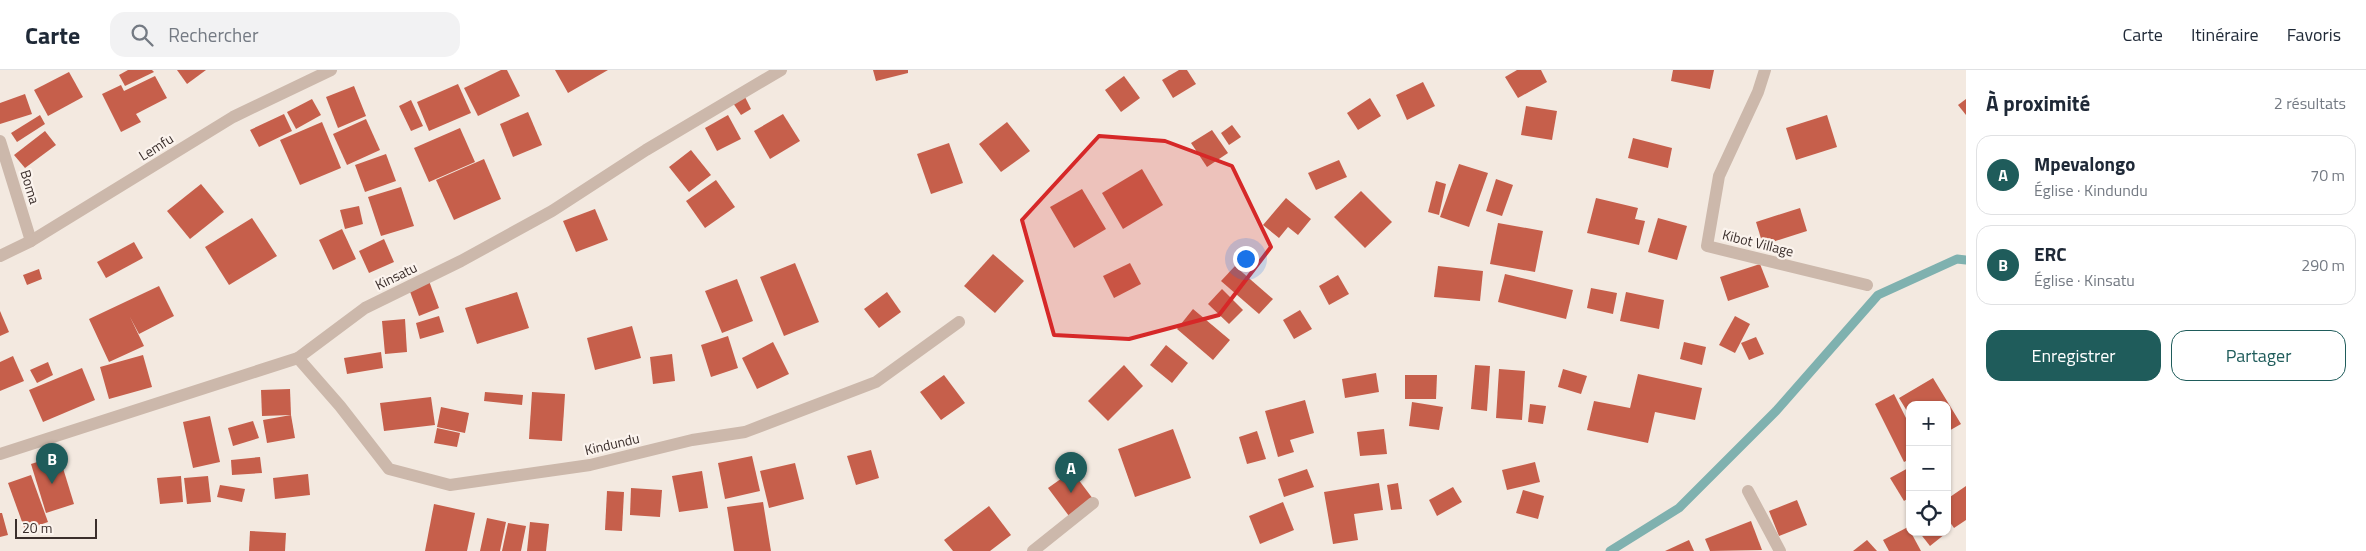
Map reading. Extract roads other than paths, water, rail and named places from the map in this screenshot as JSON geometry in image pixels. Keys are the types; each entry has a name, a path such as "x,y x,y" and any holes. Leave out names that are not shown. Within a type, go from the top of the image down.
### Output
{"street":[{"name":"Lemfu","path":"0,256 31,241 233,117 331,70"},
{"name":"Kinsatu","path":"0,454 298,358 365,308 461,261 552,211 646,150 780,70"},
{"name":"Kibot Village","path":"1765,70 1758,92 1720,176 1708,246 1867,285"},
{"name":"Boma","path":"0,141 31,241"},
{"name":"Kindundu","path":"298,358 340,406 389,469 450,485 590,465 692,440 745,432 876,382 958,322"},
{"path":"1748,491 1780,551"},
{"path":"1033,551 1093,503"}],"waterway":[{"path":"1610,551 1679,508 1776,411 1878,295 1957,259 1966,260"}],"place":[{"name":"ERC","path":"52,484"},
{"name":"Mpevalongo","path":"1071,493"}]}
